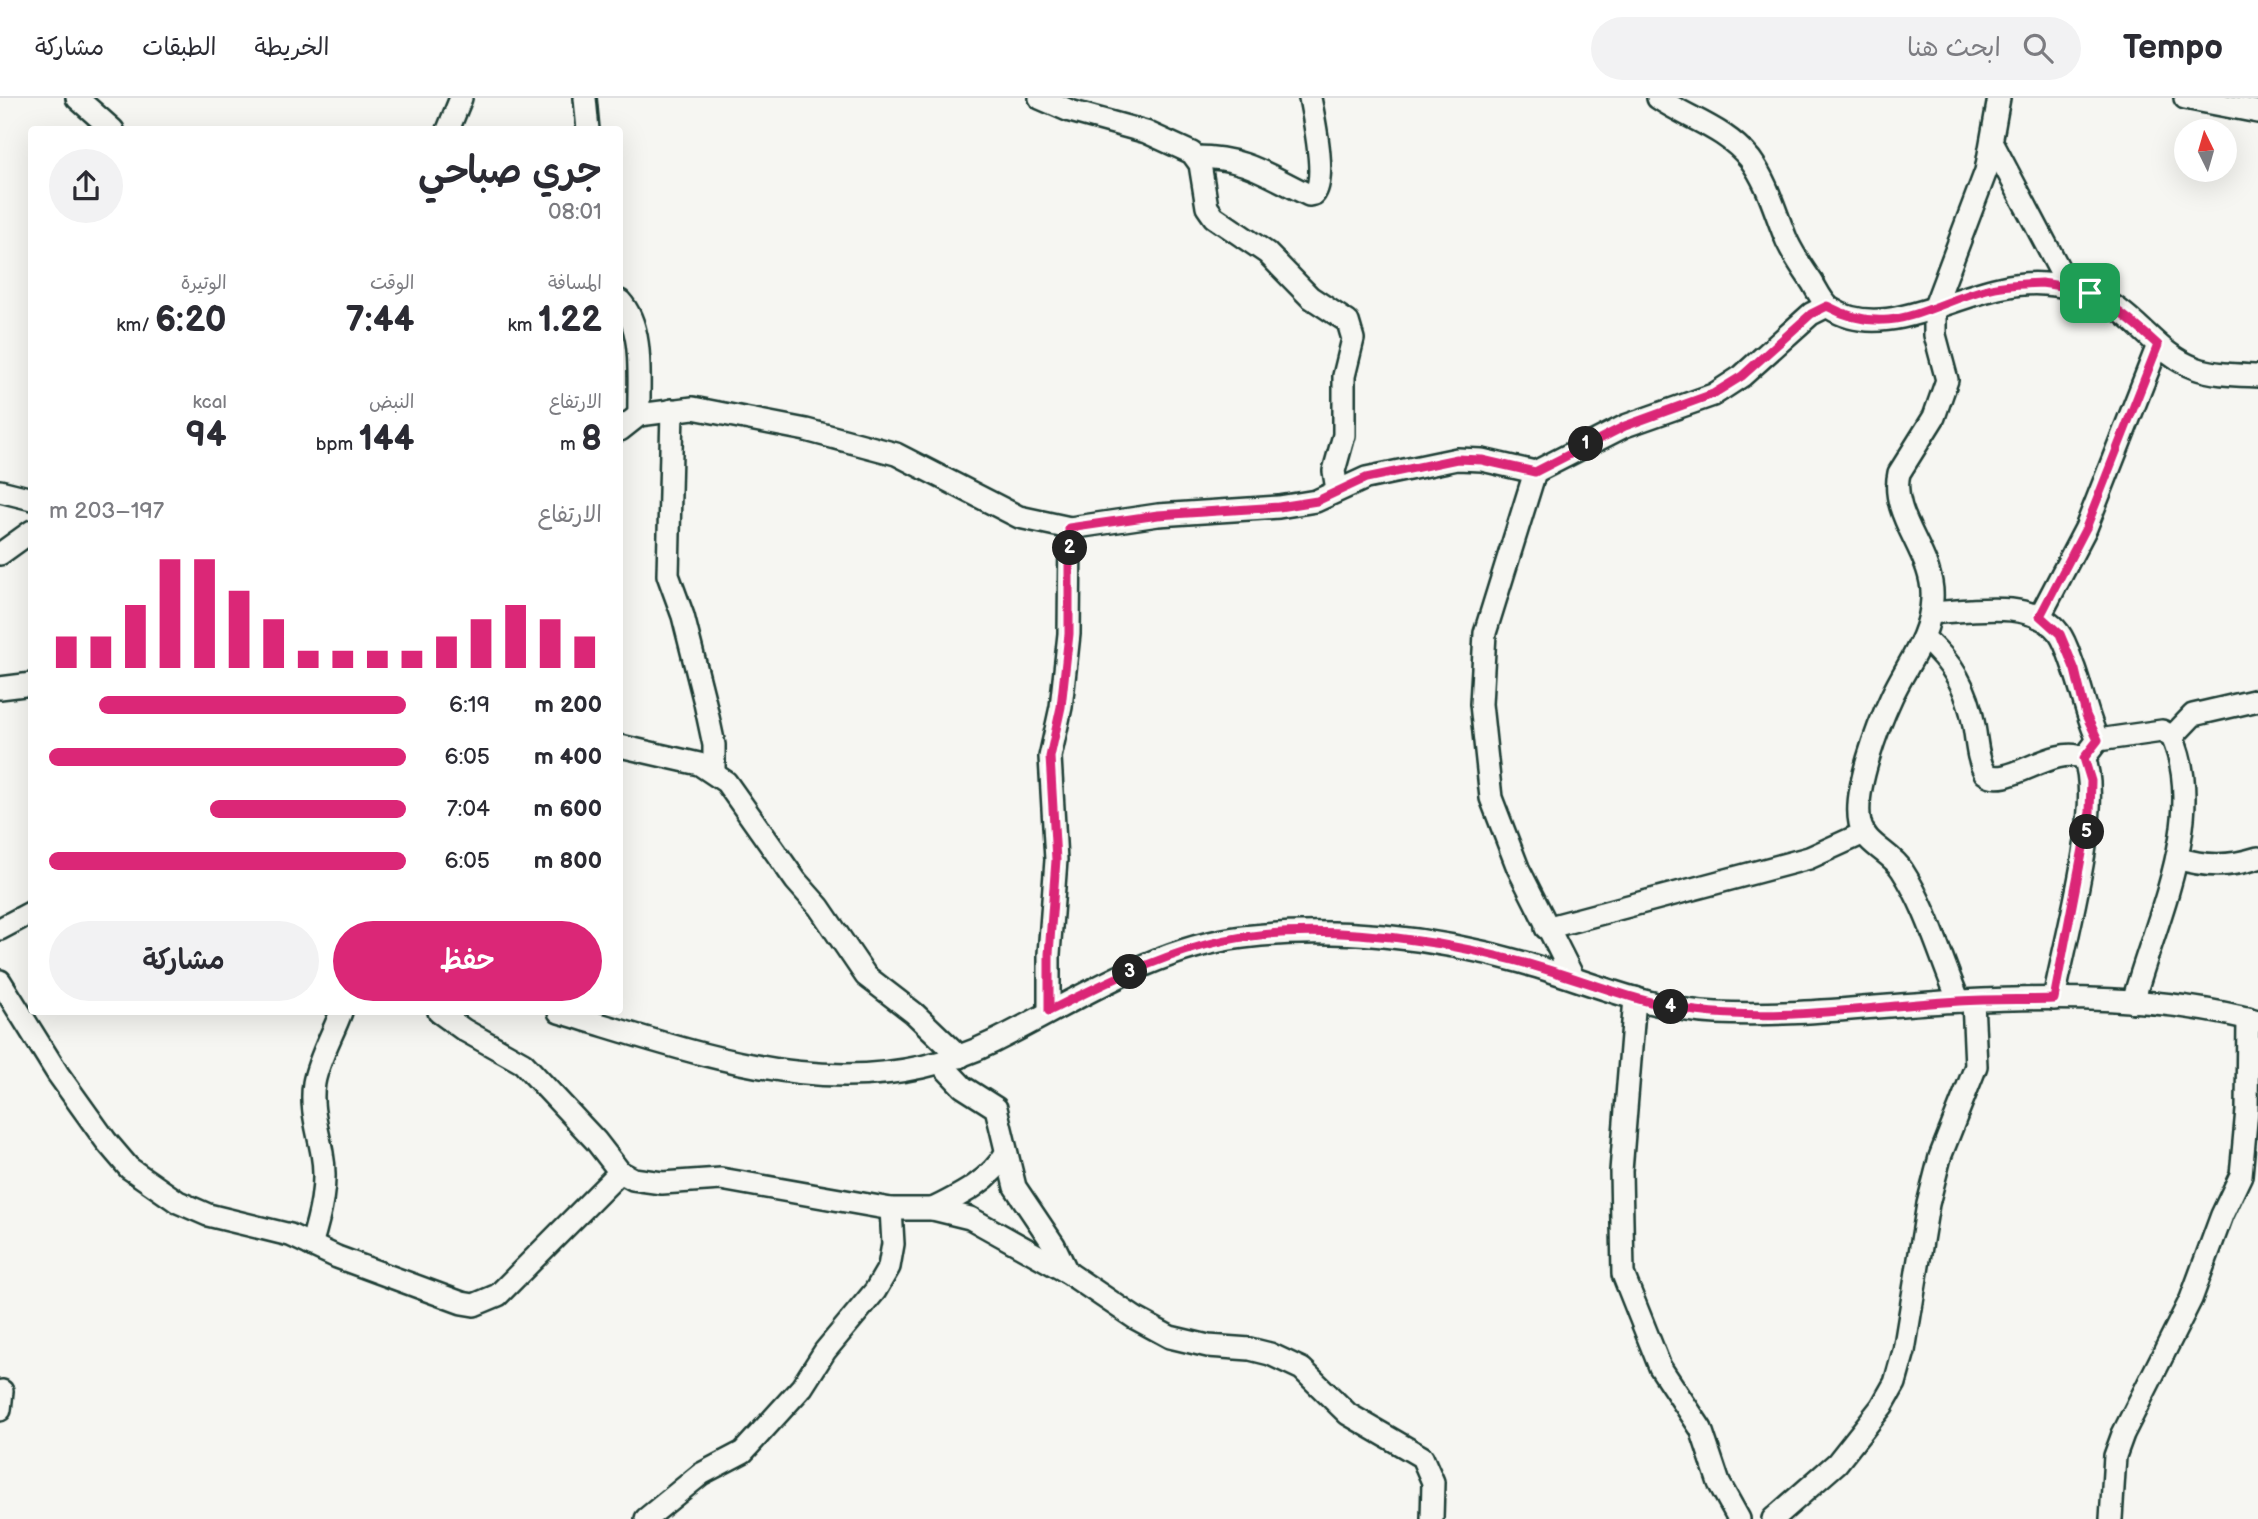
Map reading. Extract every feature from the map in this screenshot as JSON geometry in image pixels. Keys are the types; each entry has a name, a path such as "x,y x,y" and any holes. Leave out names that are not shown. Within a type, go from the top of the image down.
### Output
{"street":[{"path":"77,98 108,126"},
{"path":"455,126 461,98"},
{"path":"585,98 588,126"},
{"path":"1040,98 1070,111 1121,123 1157,136 1184,147 1196,157 1242,162 1314,194 1318,189 1319,176 1310,98"},
{"path":"1658,98 1716,129 1750,160 1771,194 1788,243 1827,306 1857,320 1874,322 1906,317 1990,288 2041,283 2068,286 2090,293 2119,310 2158,345 2196,369 2258,376"},
{"path":"1773,1519 1837,1463 1895,1383 1904,1351 1928,1204 1940,1157 1976,1066 1966,1001 1919,896 1898,864 1864,833 1860,824 1860,801 1869,763 1893,695 1924,638 1930,612 1931,577 1897,491 1899,473 1934,417 1947,380 1935,335 1935,306 1952,254 1982,184 1999,98"},
{"path":"2185,98 2258,112"},
{"path":"1992,142 2068,286"},
{"path":"1196,157 1207,207 1214,217 1267,253 1310,296 1342,317 1352,332 1352,345 1344,376 1344,435 1334,471 1338,490"},
{"path":"623,305 628,312 635,337 639,415"},
{"path":"623,428 639,415 692,408 757,420 885,451 922,465 1019,517 1069,528 1158,515 1279,507 1317,501 1366,478 1457,459 1482,460 1535,472 1625,426 1713,394 1742,376 1811,314 1827,306"},
{"path":"2040,616 2086,528 2158,345"},
{"path":"672,410 668,575 683,616 705,703 714,745 713,772"},
{"path":"1535,472 1485,633 1481,704 1491,799 1546,928 1573,977"},
{"path":"0,491 28,498"},
{"path":"1049,1011 1049,954 1056,860 1050,757 1061,707 1069,634 1069,528"},
{"path":"0,554 28,534"},
{"path":"1930,612 1995,611 2040,616 2060,634 2075,670 2086,715 2098,740"},
{"path":"1924,638 1942,653 1956,672 1968,699 1978,759 1985,774 1999,778 2064,754 2084,758"},
{"path":"0,688 28,684"},
{"path":"2172,737 2193,715 2258,700"},
{"path":"2084,758 2098,740 2162,731 2172,737 2185,780 2177,858 2133,1002"},
{"path":"623,747 690,761 713,772 738,797 866,976 914,1013 951,1061 963,1087 996,1108 1015,1187 1067,1272"},
{"path":"2054,999 2090,812 2091,781 2084,758"},
{"path":"1546,928 1808,858 1864,833"},
{"path":"2177,858 2201,866 2223,866 2258,858"},
{"path":"0,929 28,914"},
{"path":"569,1015 686,1050 772,1071 867,1073 951,1061 1022,1028 1112,979 1204,945 1279,934 1400,939 1459,947 1573,977 1634,998 1716,1013 1783,1014 1966,1001 2054,999 2211,1008 2253,1019 2241,1175 2222,1215 2192,1299 2123,1434 2115,1456 2111,1519"},
{"path":"0,981 81,1109 129,1168 178,1202 208,1215 290,1234 462,1303 474,1305 498,1294 620,1172"},
{"path":"1634,998 1621,1171 1623,1274 1660,1367 1701,1429 1719,1483 1739,1519"},
{"path":"312,1245 321,1214 324,1185 323,1154 314,1115 314,1083 340,1015"},
{"path":"443,1015 464,1030 523,1063 620,1172 647,1182 721,1180 891,1209 933,1209 970,1218 1067,1272 1135,1318 1170,1337 1270,1354 1302,1369 1348,1414 1422,1457 1433,1482 1432,1519"},
{"path":"933,1209 981,1181 999,1166 1006,1153"},
{"path":"646,1519 701,1474 743,1452 802,1387 825,1351 875,1292 889,1267 893,1244 891,1209"}],"route":[{"path":"2041,283 2068,286 2090,293 2119,310 2158,345 2086,528 2040,616 2060,634 2075,670 2086,715 2098,740 2084,758 2091,781 2090,812 2054,999 1959,1001 1783,1014 1716,1013 1693,1011 1634,998 1573,977 1459,947 1400,939 1279,934 1204,945 1112,979 1049,1011 1049,954 1056,860 1049,775 1050,757 1061,707 1069,634 1069,528 1158,515 1279,507 1317,501 1366,478 1457,459 1482,460 1535,472 1625,426 1713,394 1742,376 1793,328 1827,306 1857,320 1874,322 1906,317 1990,288 2041,283"}]}
